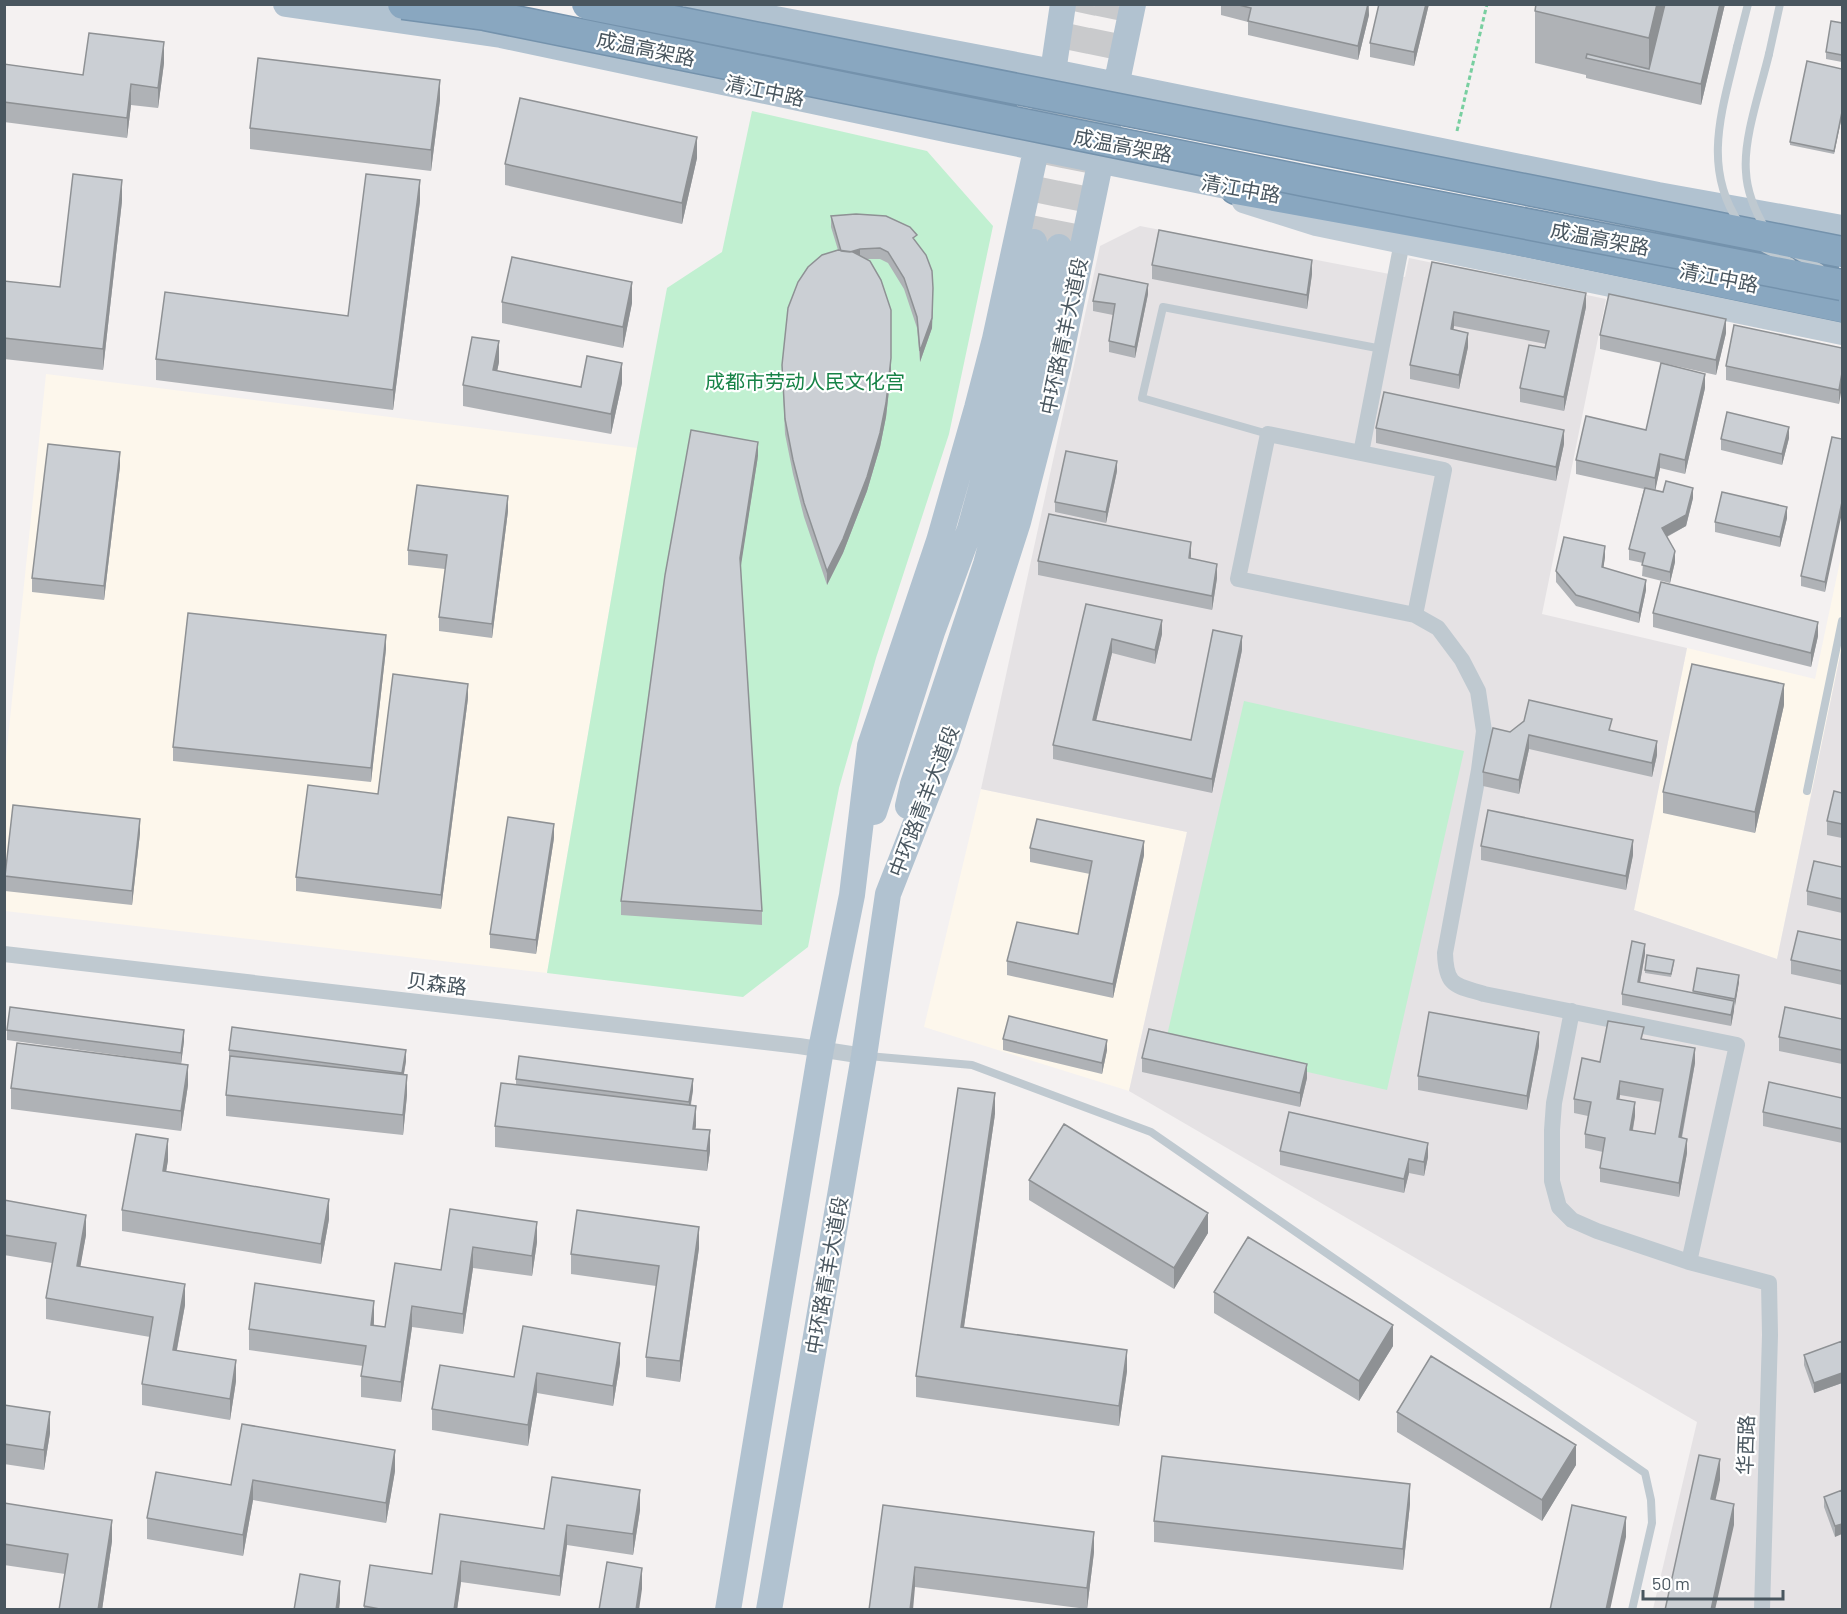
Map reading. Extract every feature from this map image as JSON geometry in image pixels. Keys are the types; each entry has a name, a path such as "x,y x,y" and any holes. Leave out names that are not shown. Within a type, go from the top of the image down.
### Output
{"highway":[{"name":"成温高架路","path":"403,4 485,15 1269,174 1834,269"},
{"name":"成温高架路","path":"587,4 703,17 1834,269"},
{"path":"640,4 703,17"},
{"path":"1236,189 1522,241 1842,307"}],"main road":[{"path":"286,4 501,34"},
{"path":"437,4 501,34"},
{"name":"中环路青羊大道段","path":"728,1610 822,1050 852,895 870,746 959,474 995,339 1053,72 1063,4"},
{"name":"中环路青羊大道段","path":"769,1610 864,1056 888,894 946,746 1018,522 1058,367 1133,4"},
{"path":"703,17 1053,72 1658,195 1842,228"},
{"name":"清江中路","path":"501,34 1236,189 1384,210 1842,302"},
{"path":"852,895 859,855 932,632 970,530 995,438 1016,341 1046,244 1021,439 986,564 913,784 888,894"}],"street":[{"path":"1138,169 1316,225 1842,334"},
{"path":"1361,453 1402,242"},
{"path":"1415,615 1444,470 1268,434 1238,579 1415,615 1438,628 1462,660 1478,691 1484,731 1479,770 1445,953 1446,972 1456,985 1484,994 1572,1011 1737,1044 1689,1262 1597,1232 1572,1220 1559,1207 1552,1180 1552,1130 1554,1103 1572,1011"},
{"name":"贝森路","path":"4,954 864,1056"},
{"name":"华西路","path":"1689,1262 1768,1283 1770,1335 1762,1610"}],"lane":[{"path":"1748,4 1717,135 1716,157 1722,187 1732,213 1747,234 1767,251 1793,263 1834,269"},
{"path":"1780,4 1750,131 1747,182 1756,212 1765,229 1784,248 1834,269"},
{"path":"1268,434 1142,398 1163,307 1382,349"},
{"path":"1808,792 1842,621"},
{"path":"864,1056 972,1065 1151,1132 1645,1473 1651,1500 1652,1523 1632,1610"}],"path":[{"path":"1451,153 1487,4"}],"shaded area":[{"path":"1140,226 1405,277 1409,258 1606,299 1542,614 1687,648 1634,910 1777,959 1842,646 1842,1609 1653,1609 1697,1422 1129,1091 1187,832 981,789 1100,246"},
{"path":"46,374 637,448 547,973 5,911 5,767"},
{"path":"1842,552 1842,646 1777,959 1634,910 1687,648 1815,679"},
{"path":"981,789 1187,832 1129,1091 924,1027"}],"green space":[{"name":"成都市劳动人民文化宫","path":"752,111 927,151 993,226 949,434 876,658 839,788 808,947 743,997 547,973 637,448 667,288 722,252"},
{"path":"1244,701 1464,751 1387,1090 1166,1040"}],"building":[{"path":"1235,4 1368,4 1358,46 1248,21 1251,8"},
{"path":"1379,4 1426,4 1414,52 1370,43"},
{"path":"1536,4 1657,4 1649,38 1535,11"},
{"path":"1665,4 1720,4 1701,84 1586,58 1587,54 1649,69"},
{"path":"1831,21 1842,23 1842,55 1826,52"},
{"path":"89,33 164,42 158,88 131,84 127,118 4,102 4,64 83,75"},
{"path":"258,58 440,80 431,150 250,128"},
{"path":"1807,61 1842,69 1842,112 1834,151 1790,142"},
{"path":"520,98 697,137 682,203 505,164"},
{"path":"73,174 122,180 103,349 4,338 4,281 60,287"},
{"path":"366,174 420,180 393,390 156,359 165,292 348,316"},
{"path":"856,214 886,216 910,227 917,235 913,238 926,255 932,271 933,288 932,318 920,351 917,317 904,278 888,252 880,248 841,251 831,216"},
{"path":"1159,230 1312,260 1307,295 1152,265"},
{"path":"838,250 853,252 870,261 881,280 891,310 891,358 880,433 867,477 843,539 827,571 804,503 793,460 785,419 782,365 788,308 798,282 808,267 822,255"},
{"path":"512,257 632,282 623,327 502,302"},
{"path":"1432,262 1586,293 1564,397 1520,388 1529,345 1545,348 1549,331 1454,312 1451,329 1468,333 1459,375 1410,365"},
{"path":"1099,274 1148,284 1135,347 1109,341 1115,304 1093,301"},
{"path":"1609,294 1726,319 1716,360 1600,335"},
{"path":"1734,325 1842,348 1839,390 1726,366"},
{"path":"472,337 499,341 493,370 581,387 587,356 622,363 611,414 463,385"},
{"path":"1661,363 1705,374 1685,460 1660,454 1655,478 1576,460 1586,416 1646,430"},
{"path":"1384,392 1564,430 1556,467 1376,428"},
{"path":"1727,412 1789,427 1782,454 1721,439"},
{"path":"691,430 758,442 740,558 762,911 621,901 665,575"},
{"path":"1832,437 1842,439 1842,502 1825,582 1801,576"},
{"path":"48,444 120,452 104,586 32,578"},
{"path":"1066,451 1117,461 1106,512 1055,502"},
{"path":"1666,481 1693,488 1686,515 1662,528 1675,551 1670,572 1642,565 1645,553 1629,549 1645,488 1663,492"},
{"path":"417,485 508,496 492,624 439,617 447,555 408,550"},
{"path":"1722,492 1787,507 1780,537 1715,522"},
{"path":"1049,514 1191,542 1189,558 1217,564 1212,596 1038,561"},
{"path":"1564,537 1605,546 1602,567 1646,580 1639,613 1576,595 1556,571"},
{"path":"1661,582 1818,622 1811,653 1653,613"},
{"path":"1086,604 1162,620 1155,650 1112,639 1093,720 1191,740 1213,630 1242,636 1212,779 1053,745"},
{"path":"188,613 386,635 371,768 173,747"},
{"path":"1692,664 1784,684 1755,812 1663,792"},
{"path":"393,674 468,684 441,895 296,877 308,785 378,794"},
{"path":"1529,700 1612,719 1609,730 1657,741 1652,763 1529,735 1519,780 1483,772 1493,728 1510,732 1524,721"},
{"path":"1834,791 1842,793 1842,824 1827,821"},
{"path":"13,805 140,819 132,891 5,876"},
{"path":"1488,810 1633,840 1626,876 1481,846"},
{"path":"508,817 554,824 536,940 490,934"},
{"path":"1037,819 1144,841 1113,984 1007,961 1017,922 1078,934 1092,861 1030,848"},
{"path":"1814,861 1842,867 1842,899 1807,891"},
{"path":"1798,931 1842,940 1842,971 1791,960"},
{"path":"1632,941 1645,944 1638,982 1734,1001 1731,1015 1622,994"},
{"path":"1647,955 1674,960 1671,974 1645,970"},
{"path":"1697,968 1739,975 1735,999 1693,991"},
{"path":"10,1007 184,1030 181,1053 7,1030"},
{"path":"1785,1007 1842,1019 1842,1050 1779,1037"},
{"path":"1429,1012 1539,1032 1527,1096 1418,1076"},
{"path":"1009,1016 1107,1040 1102,1063 1003,1039"},
{"path":"1608,1021 1644,1027 1641,1039 1695,1048 1679,1137 1687,1139 1679,1183 1600,1168 1605,1138 1585,1134 1591,1102 1574,1099 1582,1058 1600,1062","holes":["1620,1081 1663,1089 1655,1134 1630,1130 1635,1102 1617,1099"]},
{"path":"232,1027 406,1050 402,1073 229,1050"},
{"path":"1149,1029 1307,1064 1300,1093 1142,1058"},
{"path":"17,1043 188,1065 181,1111 11,1088"},
{"path":"230,1056 407,1075 403,1115 226,1095"},
{"path":"519,1056 693,1079 689,1102 516,1079"},
{"path":"1769,1082 1842,1098 1842,1129 1763,1112"},
{"path":"501,1083 696,1106 693,1129 710,1130 707,1151 495,1126"},
{"path":"958,1088 995,1093 961,1327 1127,1350 1119,1406 916,1376"},
{"path":"1289,1112 1428,1143 1424,1162 1409,1159 1404,1179 1280,1151"},
{"path":"1064,1124 1208,1213 1174,1268 1029,1180"},
{"path":"136,1134 168,1139 163,1171 329,1199 321,1244 122,1210"},
{"path":"4,1200 86,1215 77,1266 185,1284 173,1350 236,1360 230,1399 142,1384 153,1317 46,1298 56,1243 4,1235"},
{"path":"450,1209 537,1222 532,1256 473,1247 463,1314 412,1306 401,1382 361,1376 366,1346 249,1329 255,1283 374,1301 371,1325 385,1327 395,1263 441,1270"},
{"path":"577,1210 699,1227 680,1361 646,1357 659,1266 571,1254"},
{"path":"1248,1237 1393,1325 1359,1381 1214,1292"},
{"path":"523,1326 620,1343 613,1386 537,1373 528,1425 432,1409 440,1365 514,1377"},
{"path":"1842,1341 1842,1373 1814,1383 1804,1355"},
{"path":"1431,1356 1576,1445 1542,1500 1397,1412"},
{"path":"4,1405 50,1412 44,1450 4,1444"},
{"path":"242,1424 395,1450 386,1503 253,1480 243,1535 147,1518 156,1472 231,1485"},
{"path":"1699,1455 1720,1459 1711,1499 1734,1504 1711,1610 1665,1610"},
{"path":"1162,1456 1410,1484 1403,1549 1154,1521"},
{"path":"552,1477 640,1490 633,1534 567,1525 560,1576 461,1561 454,1610 385,1610 364,1606 370,1565 432,1574 440,1514 544,1529"},
{"path":"1842,1490 1842,1524 1835,1526 1824,1497"},
{"path":"4,1503 112,1520 98,1610 59,1610 68,1554 4,1544"},
{"path":"883,1505 1094,1532 1087,1588 915,1567 910,1610 869,1610"},
{"path":"1572,1505 1626,1517 1606,1610 1550,1610"},
{"path":"607,1562 642,1568 636,1610 599,1610"},
{"path":"300,1574 340,1581 336,1610 294,1610"}],"tunnel":[{"path":"1034,242 1084,4"},
{"path":"1059,247 1108,4"}]}
